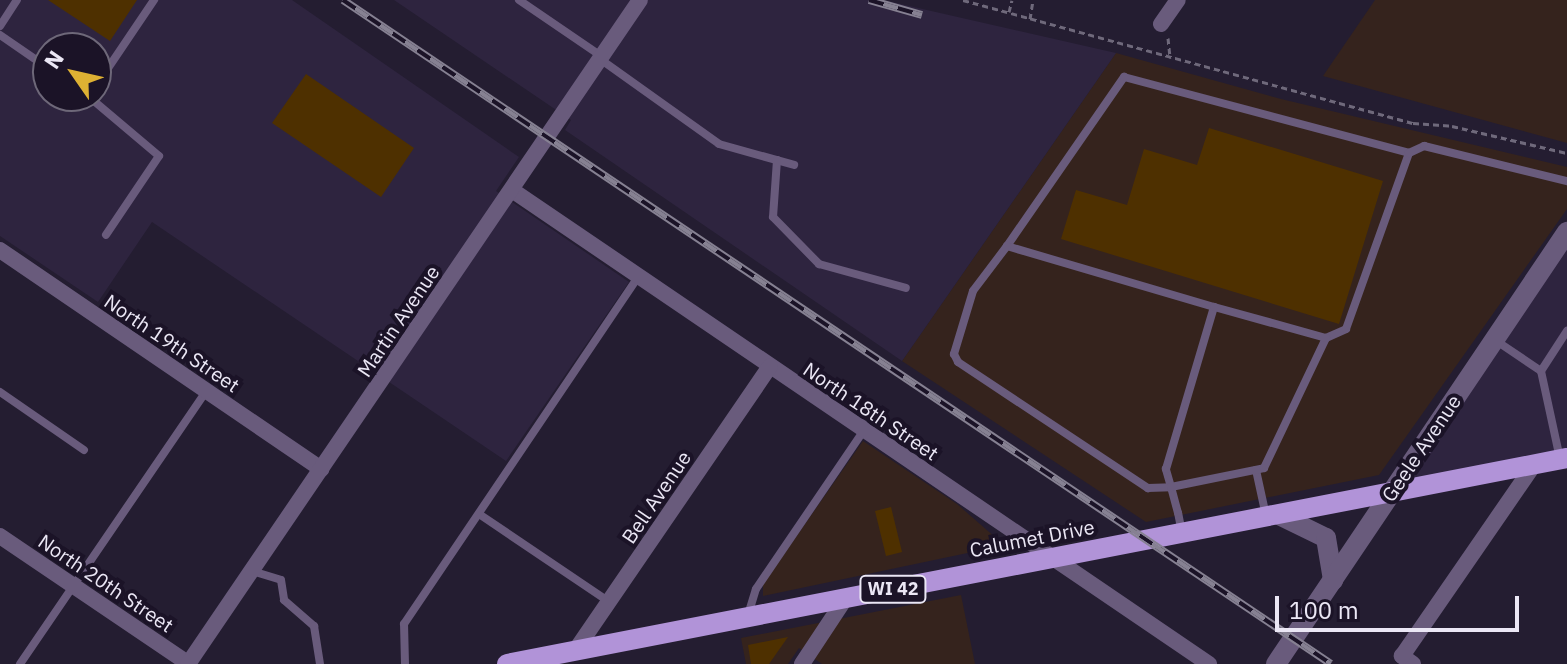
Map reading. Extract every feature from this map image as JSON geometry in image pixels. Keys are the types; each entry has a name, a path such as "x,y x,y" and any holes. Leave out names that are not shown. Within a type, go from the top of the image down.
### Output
{"main road":[{"name":"Calumet Drive","path":"507,664 1564,459"}],"street":[{"name":"Martin Avenue","path":"188,664 640,0"},
{"path":"1161,24 1178,0"},
{"name":"North 18th Street","path":"512,190 1209,664"},
{"name":"Geele Avenue","path":"1276,664 1567,232"},
{"name":"North 19th Street","path":"0,250 321,469"},
{"name":"Bell Avenue","path":"575,651 770,366"},
{"path":"1407,660 1534,465"},
{"path":"1273,517 1326,538 1333,580"},
{"name":"North 20th Street","path":"0,536 188,664"},
{"path":"803,664 845,599"}],"lane":[{"path":"0,26 17,0"},
{"path":"112,62 154,0"},
{"path":"519,0 719,144 794,165"},
{"path":"0,35 32,57"},
{"path":"1326,338 1265,466 1171,487 1148,488 955,359 973,291 1124,77 1409,153 1424,146 1567,181"},
{"path":"106,235 159,156 108,112"},
{"path":"1007,246 1326,338 1346,329 1409,153"},
{"path":"777,160 773,217 819,264 906,288"},
{"path":"405,664 404,624 639,276"},
{"path":"1182,534 1166,469 1214,307"},
{"path":"1541,371 1567,331"},
{"path":"1494,340 1541,371 1564,459"},
{"path":"20,664 76,587 206,390"},
{"path":"0,392 84,450"},
{"path":"747,617 756,589 864,430"},
{"path":"1256,470 1273,517"},
{"path":"479,514 608,601"},
{"path":"252,571 281,580 284,600 314,626 320,664"}],"path":[{"path":"963,0 1413,123 1452,126 1567,153"},
{"path":"1008,13 1012,0"},
{"path":"1030,19 1033,0"},
{"path":"1161,24 1170,58"}],"shaded area":[{"path":"0,0 292,0 519,157 496,191 629,282 506,461 152,222 98,302 0,236"},
{"path":"394,0 883,0 1116,53 902,361 565,130 571,120"},
{"path":"1375,0 1567,0 1567,143 1323,76"},
{"path":"1116,53 1281,99 1567,167 1567,209 1379,475 1146,522 902,361"},
{"path":"1567,232 1567,458 1390,493"},
{"path":"863,441 957,504 996,538 996,547 763,596 763,584"},
{"path":"961,595 975,664 822,664 799,648 788,664 746,664 741,638"}],"building":[{"path":"48,0 137,0 112,38 112,32 96,32"},
{"path":"306,74 414,148 381,197 272,123"},
{"path":"1209,128 1383,181 1339,324 1061,239 1076,190 1127,205 1144,149 1197,165"},
{"path":"891,507 902,552 886,556 875,511"},
{"path":"788,637 769,664 751,664 748,645"}],"railway":[{"path":"343,0 1331,664"},
{"path":"869,0 922,15"}]}
